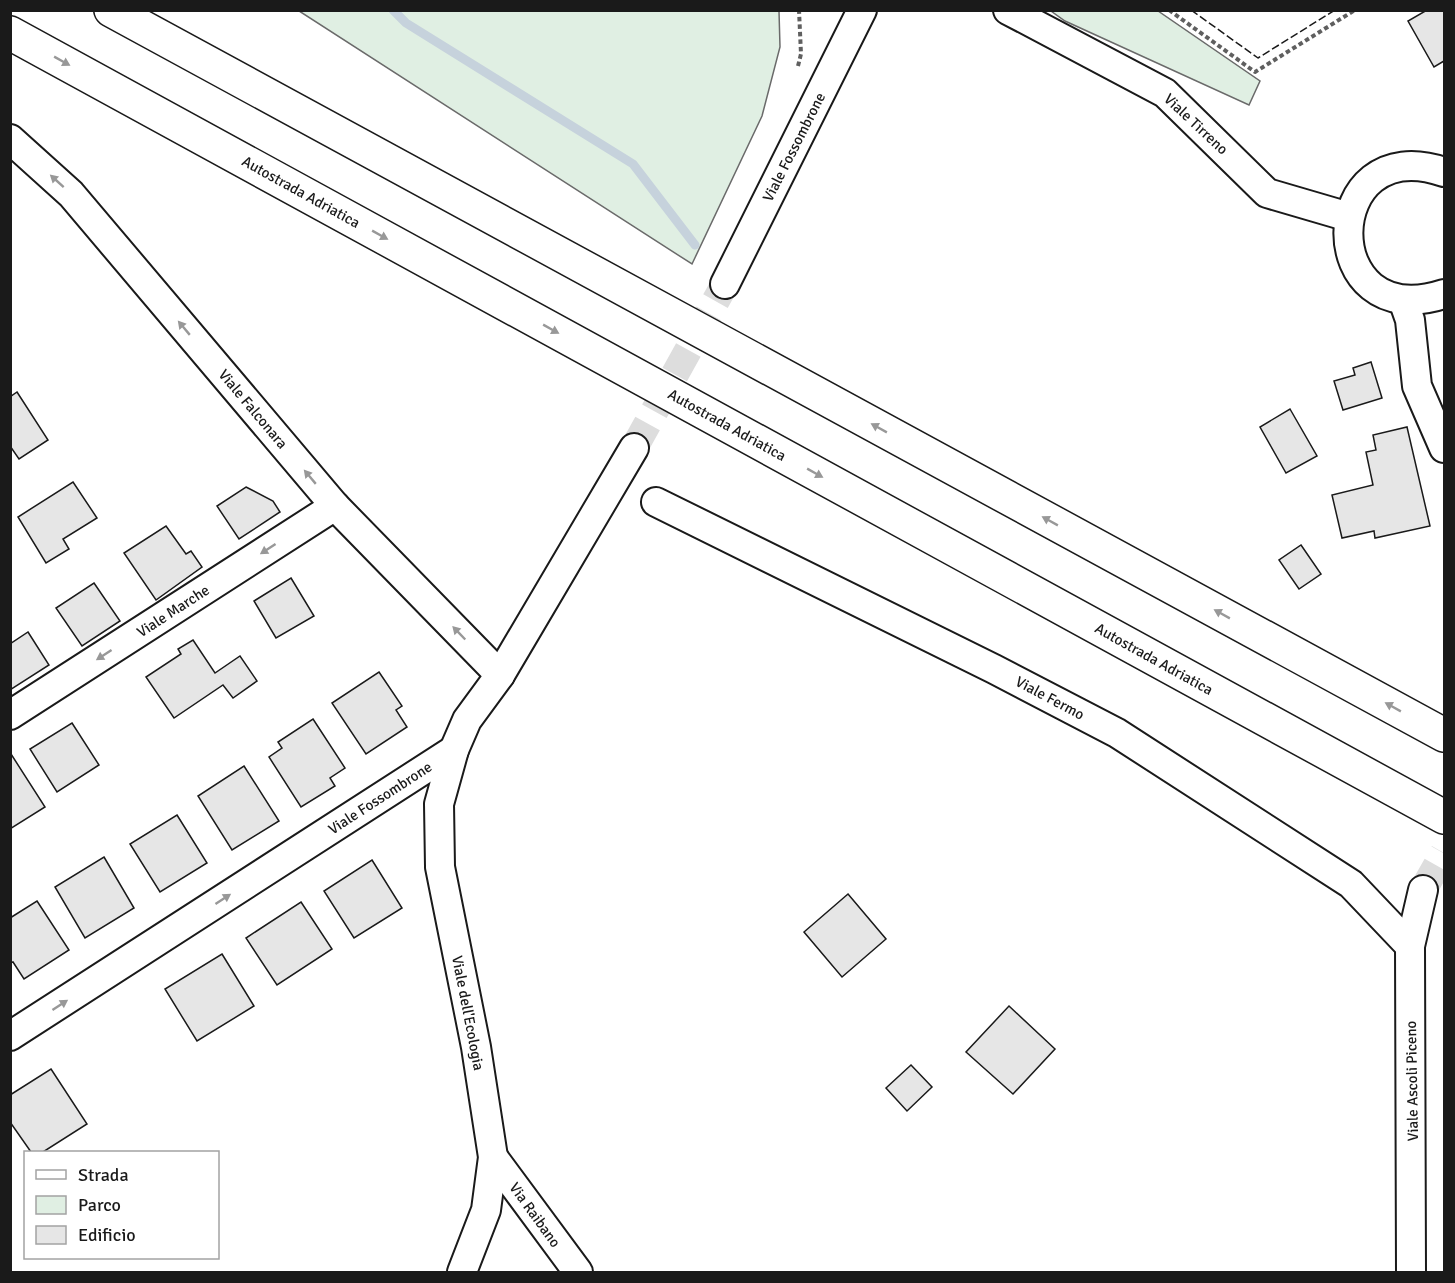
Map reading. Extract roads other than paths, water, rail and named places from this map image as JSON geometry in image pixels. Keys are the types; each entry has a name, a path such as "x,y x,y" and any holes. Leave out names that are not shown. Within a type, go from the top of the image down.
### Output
{"highway":[{"path":"111,10 1444,735"},
{"name":"Autostrada Adriatica","path":"10,33 1444,818"}],"street":[{"name":"Viale Fossombrone","path":"725,284 862,10"},
{"name":"Viale Tirreno","path":"1008,10 1165,93 1267,193 1349,217"},
{"name":"Viale Falconara","path":"10,139 71,194 335,506 500,675"},
{"path":"1444,172 1427,166 1407,165 1387,171 1370,182 1356,198 1349,217 1347,239 1352,260 1365,279 1383,292 1403,300 1425,300 1444,294"},
{"path":"1403,300 1410,320 1417,386 1444,447"},
{"path":"454,750 467,720 500,675 634,448"},
{"name":"Viale Fermo","path":"656,502 994,669 1117,733 1351,884 1410,946"},
{"name":"Viale Marche","path":"10,715 335,506"},
{"name":"Viale Fossombrone","path":"10,1036 454,750"},
{"name":"Viale dell'Ecologia","path":"454,750 439,804 440,867 476,1047 493,1157 486,1210 462,1272"},
{"name":"Viale Ascoli Piceno","path":"1411,1272 1410,946 1423,890"},
{"name":"Via Raibano","path":"493,1157 578,1272"}],"waterway":[{"path":"393,10 406,23 633,164 695,245"}],"tunnel":[{"path":"634,448 725,284"},
{"path":"1423,890 1444,853"}]}
